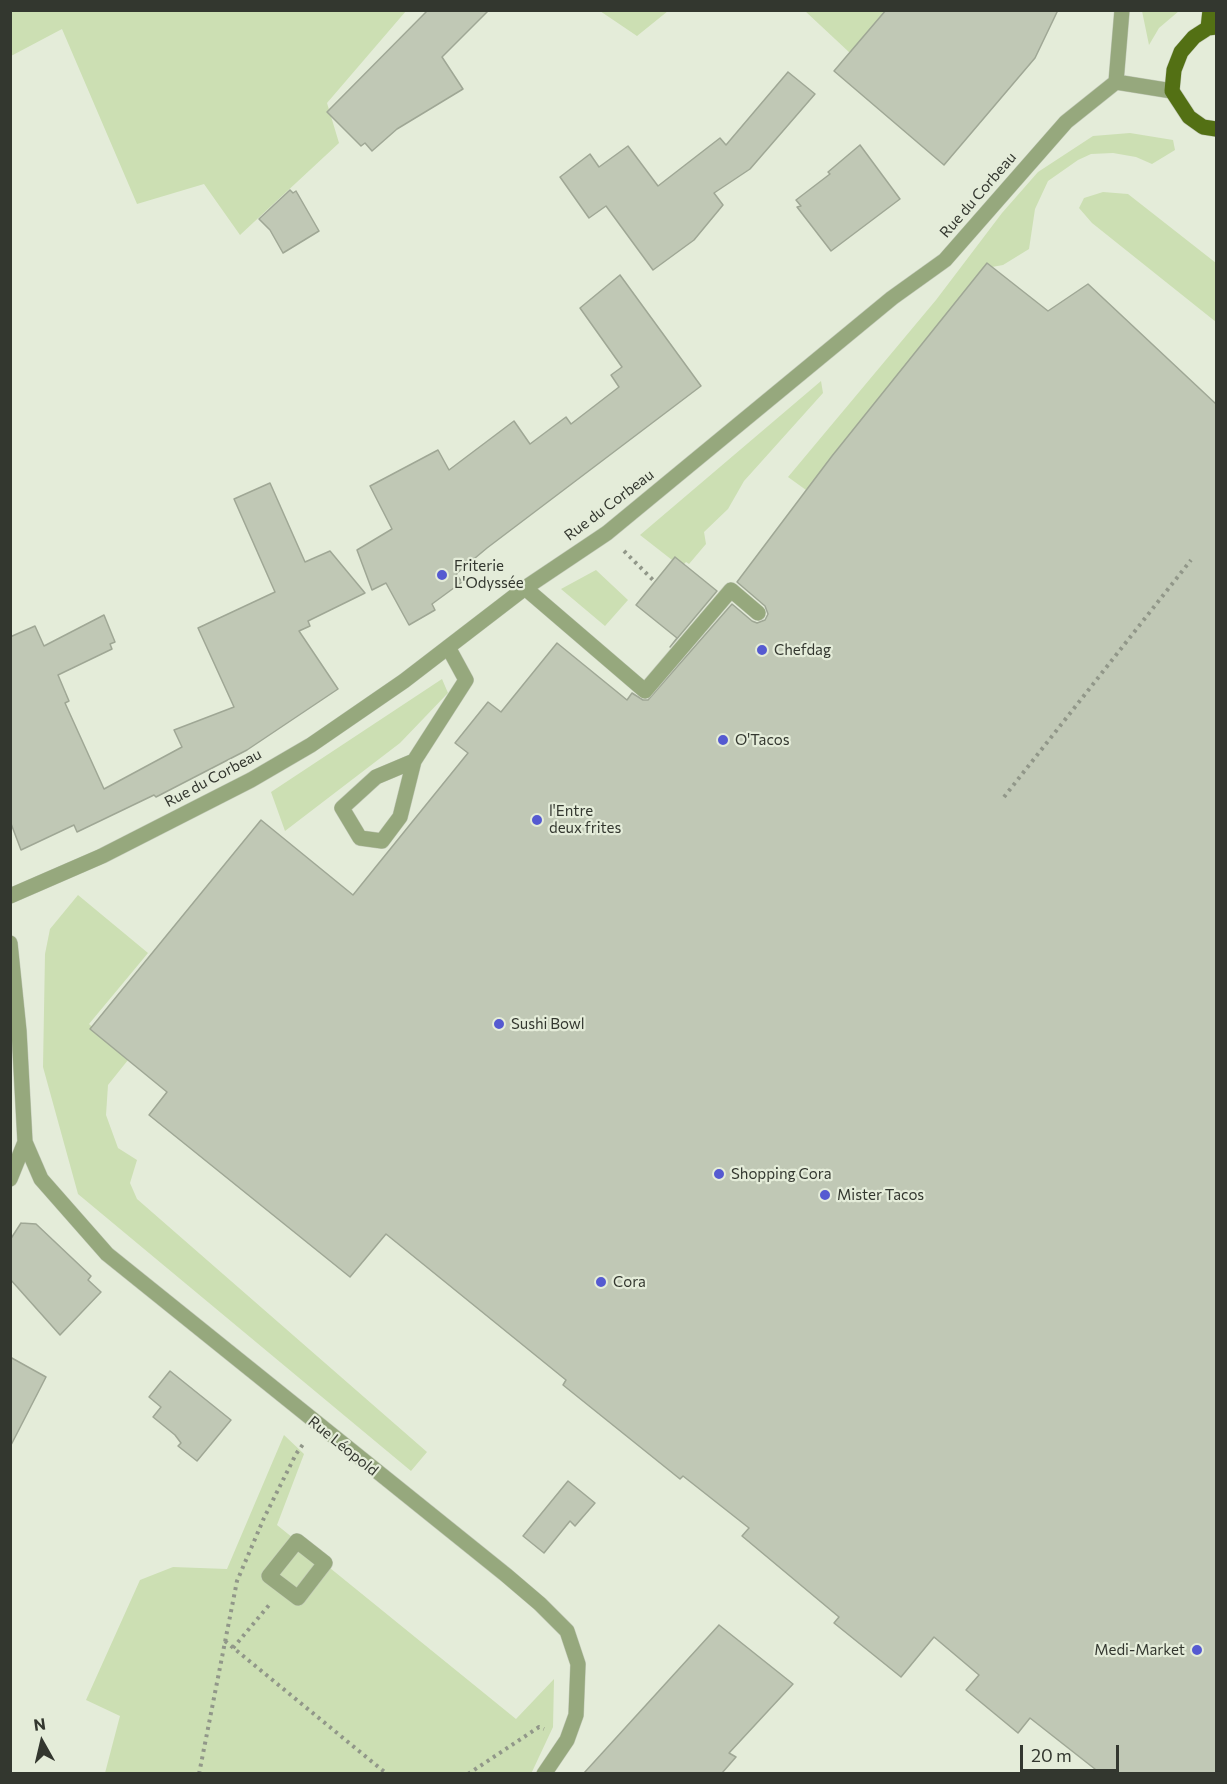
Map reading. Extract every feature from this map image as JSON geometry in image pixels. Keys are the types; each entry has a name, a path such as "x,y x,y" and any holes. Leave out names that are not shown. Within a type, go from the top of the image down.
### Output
{"main road":[{"path":"1210,10 1212,27 1194,37 1180,51 1174,70 1172,92 1189,117 1203,127 1216,129"}],"street":[{"path":"1122,10 1116,81 1172,92"},
{"name":"Rue du Corbeau","path":"10,896 102,856 251,780 311,745 404,681 525,588 607,533 892,298 945,260 1066,122 1116,81"},
{"path":"525,588 645,692 731,590 758,613"},
{"path":"414,761 376,777 342,808 360,838 382,841 400,817 414,761 466,680 448,647"},
{"path":"10,943 19,1031 25,1142 10,1179"},
{"name":"Rue Léopold","path":"25,1142 41,1179 107,1254 506,1575 567,1631 578,1664 576,1715 567,1740 544,1773"}],"path":[{"path":"607,533 655,582"},
{"path":"1004,796 1191,560"},
{"path":"199,1773 237,1581 264,1518 296,1454 318,1426"},
{"path":"233,1648 283,1587"},
{"path":"225,1641 387,1773"},
{"path":"468,1773 539,1727 567,1740"}],"green space":[{"path":"668,10 637,36 600,11"},
{"path":"1142,10 1179,11 1159,28 1149,45"},
{"path":"10,11 406,11 327,103 339,143 240,235 204,184 137,204 62,29 11,56"},
{"path":"805,11 886,11 850,53"},
{"path":"1130,133 1173,140 1175,150 1152,164 1136,157 1113,153 1091,154 1078,160 1048,181 1035,209 1029,249 1003,265 992,267 987,264 806,490 788,477 936,300 1002,213 1038,172 1093,136"},
{"path":"1103,192 1128,194 1216,263 1216,322 1092,223 1079,208 1084,198"},
{"path":"821,381 823,393 744,481 728,509 704,532 706,544 689,564 686,562 681,567 640,535"},
{"path":"596,570 628,600 605,626 561,589"},
{"path":"442,679 448,693 400,743 285,831 271,792"},
{"path":"78,895 148,953 89,1024 128,1060 108,1085 106,1115 118,1148 137,1160 130,1183 137,1199 427,1452 411,1471 78,1194 43,1067 45,954 50,929"},
{"path":"284,1435 304,1454 277,1525 516,1719 554,1679 553,1727 531,1774 105,1773 120,1716 86,1700 140,1580 173,1567 227,1569"}],"building":[{"path":"428,10 489,10 442,57 463,89 397,129 372,151 365,143 361,146 327,112"},
{"path":"886,10 1058,10 1035,58 944,165 834,71"},
{"path":"788,72 815,94 750,169 714,193 723,205 694,240 653,270 606,206 589,218 560,177 590,154 599,167 628,146 658,186 720,138 726,145"},
{"path":"860,145 900,199 831,251 797,207 801,206 796,200 830,174 828,172"},
{"path":"290,190 293,193 296,191 319,231 283,253 270,230 259,219"},
{"name":"Shopping Cora","path":"987,263 1048,311 1088,284 1216,404 1216,1773 1100,1773 1030,1718 1018,1733 966,1690 979,1675 934,1637 901,1677 834,1623 839,1617 742,1536 749,1528 683,1476 680,1479 563,1385 566,1380 386,1234 350,1277 149,1115 167,1092 90,1029 261,820 353,895 468,753 455,743 488,702 501,712 557,643 627,700 632,693 643,700 648,700 732,604 752,621 757,623 765,620 768,614 765,606 737,582 832,456"},
{"path":"620,275 701,386 487,548 456,574 462,582 432,604 435,610 409,625 386,583 372,590 357,550 392,529 370,486 438,450 449,470 514,421 530,444 566,417 571,424 619,387 611,375 622,367 580,308"},
{"path":"270,483 305,562 330,551 365,593 308,621 310,626 299,631 338,689 247,750 156,797 154,795 77,832 74,825 21,850 10,821 10,637 35,626 44,646 104,615 115,642 110,644 112,649 58,675 69,701 65,703 104,789 182,747 174,730 234,707 198,628 275,592 234,499"},
{"path":"675,557 717,591 670,647 677,638 636,605"},
{"path":"21,1223 36,1224 91,1276 88,1280 101,1292 60,1335 10,1279 10,1240"},
{"path":"10,1357 46,1377 10,1447"},
{"path":"170,1371 231,1420 197,1461 178,1446 181,1443 175,1435 153,1417 161,1407 149,1397"},
{"path":"568,1481 595,1503 575,1526 570,1521 544,1553 523,1536"},
{"path":"719,1625 793,1684 729,1753 736,1757 722,1773 584,1773"}],"place":[{"name":"Friterie L'Odyssée","path":"442,575"},
{"name":"Chefdag","path":"762,650"},
{"name":"O'Tacos","path":"723,740"},
{"name":"l'Entre deux frites","path":"537,820"},
{"name":"Sushi Bowl","path":"499,1024"},
{"name":"Shopping Cora","path":"719,1174"},
{"name":"Mister Tacos","path":"825,1195"},
{"name":"Cora","path":"601,1282"},
{"name":"Medi-Market","path":"1197,1650"}]}
